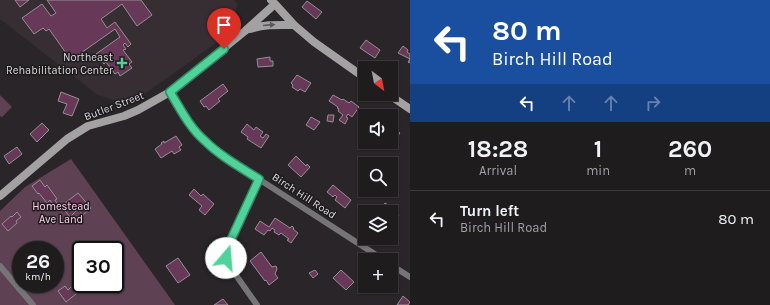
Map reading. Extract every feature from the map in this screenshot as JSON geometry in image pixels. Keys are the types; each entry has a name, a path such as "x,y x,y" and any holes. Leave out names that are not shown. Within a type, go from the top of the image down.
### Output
{"street":[{"path":"273,2 294,25 314,42 358,73"},
{"name":"Butler Street","path":"0,196 67,139 88,126 124,116 170,92 245,31 273,2"},
{"path":"245,31 258,26 272,24 294,25"},
{"name":"Birch Hill Road","path":"170,92 187,120 204,140 223,156 373,253"},
{"path":"398,101 410,109"},
{"path":"257,305 229,264 226,258 226,252 259,179"},
{"path":"0,266 32,305"},
{"path":"398,269 410,277"}],"shaded area":[{"name":"Northeast Rehabilitation Center","path":"0,0 234,0 237,3 233,31 129,105 98,95 0,19"}],"green space":[{"path":"0,95 12,107 2,117 0,116"},
{"name":"Homestead Ave Land","path":"71,159 175,305 0,305 0,211 25,187"}],"building":[{"path":"15,0 29,0 20,7"},
{"path":"47,0 141,0 152,15 137,26 122,4 101,19 107,28 115,22 131,44 128,47 125,43 123,45 126,49 123,50 132,62 129,64 132,68 120,76 118,72 115,74 106,62 104,64 96,54 120,37 115,29 71,60 49,29 46,31 43,28 34,34 22,18 42,4 51,16 56,13"},
{"path":"307,1 322,12 316,19 302,7"},
{"path":"366,40 380,50 375,58 360,48"},
{"path":"403,46 408,50 407,52 410,54 410,59 398,53"},
{"path":"270,57 270,61 273,61 273,66 258,67 257,59"},
{"path":"297,75 311,83 305,92 300,89 298,91 292,87 293,85 291,83"},
{"path":"223,84 228,91 218,99 220,101 209,110 206,106 204,107 200,101"},
{"path":"61,92 79,99 72,116 63,113 67,104 58,101"},
{"path":"333,95 349,103 351,101 359,107 352,117 348,114 345,124 339,120 343,115 338,111 338,107 329,101"},
{"path":"328,115 334,115 333,122 327,121"},
{"path":"311,117 320,122 314,130 306,125"},
{"path":"42,123 49,130 37,142 30,134"},
{"path":"247,124 254,130 256,127 263,132 260,136 263,138 266,134 269,136 261,148 247,139 248,137 241,132"},
{"path":"176,136 182,145 179,147 181,150 174,154 172,151 161,158 155,149 164,141 164,143"},
{"path":"17,147 22,154 9,164 4,156"},
{"path":"296,156 306,166 307,164 310,167 301,177 288,165"},
{"path":"40,180 45,187 47,185 57,199 55,200 58,205 55,207 50,200 47,203 32,186"},
{"path":"333,185 351,200 345,208 335,200 337,197 335,195 333,197 327,192"},
{"path":"194,189 201,196 203,194 214,204 205,215 199,210 202,206 189,195"},
{"path":"78,193 91,208 83,215 78,209 70,217 61,206"},
{"path":"17,212 21,217 8,231 2,224"},
{"path":"275,218 290,228 292,226 298,233 291,243 287,240 289,239 281,233 279,235 274,232 275,230 272,228 264,235 255,229 260,221 269,227"},
{"path":"261,252 272,267 276,266 277,269 275,274 278,278 269,285 250,261"},
{"path":"178,258 190,275 178,283 166,266"},
{"path":"315,270 318,274 313,278 309,273"},
{"path":"341,270 354,282 346,290 333,278"},
{"path":"64,287 68,290 71,287 72,293 76,294 66,302 59,293 64,293"},
{"path":"403,296 410,302 408,305 397,305"},
{"path":"223,299 228,305 214,305"}],"place":[{"name":"Northeast Rehabilitation Center","path":"122,63"}],"route":[{"path":"224,49 170,92 182,113 204,140 223,156 259,179 228,246 226,258"}]}
